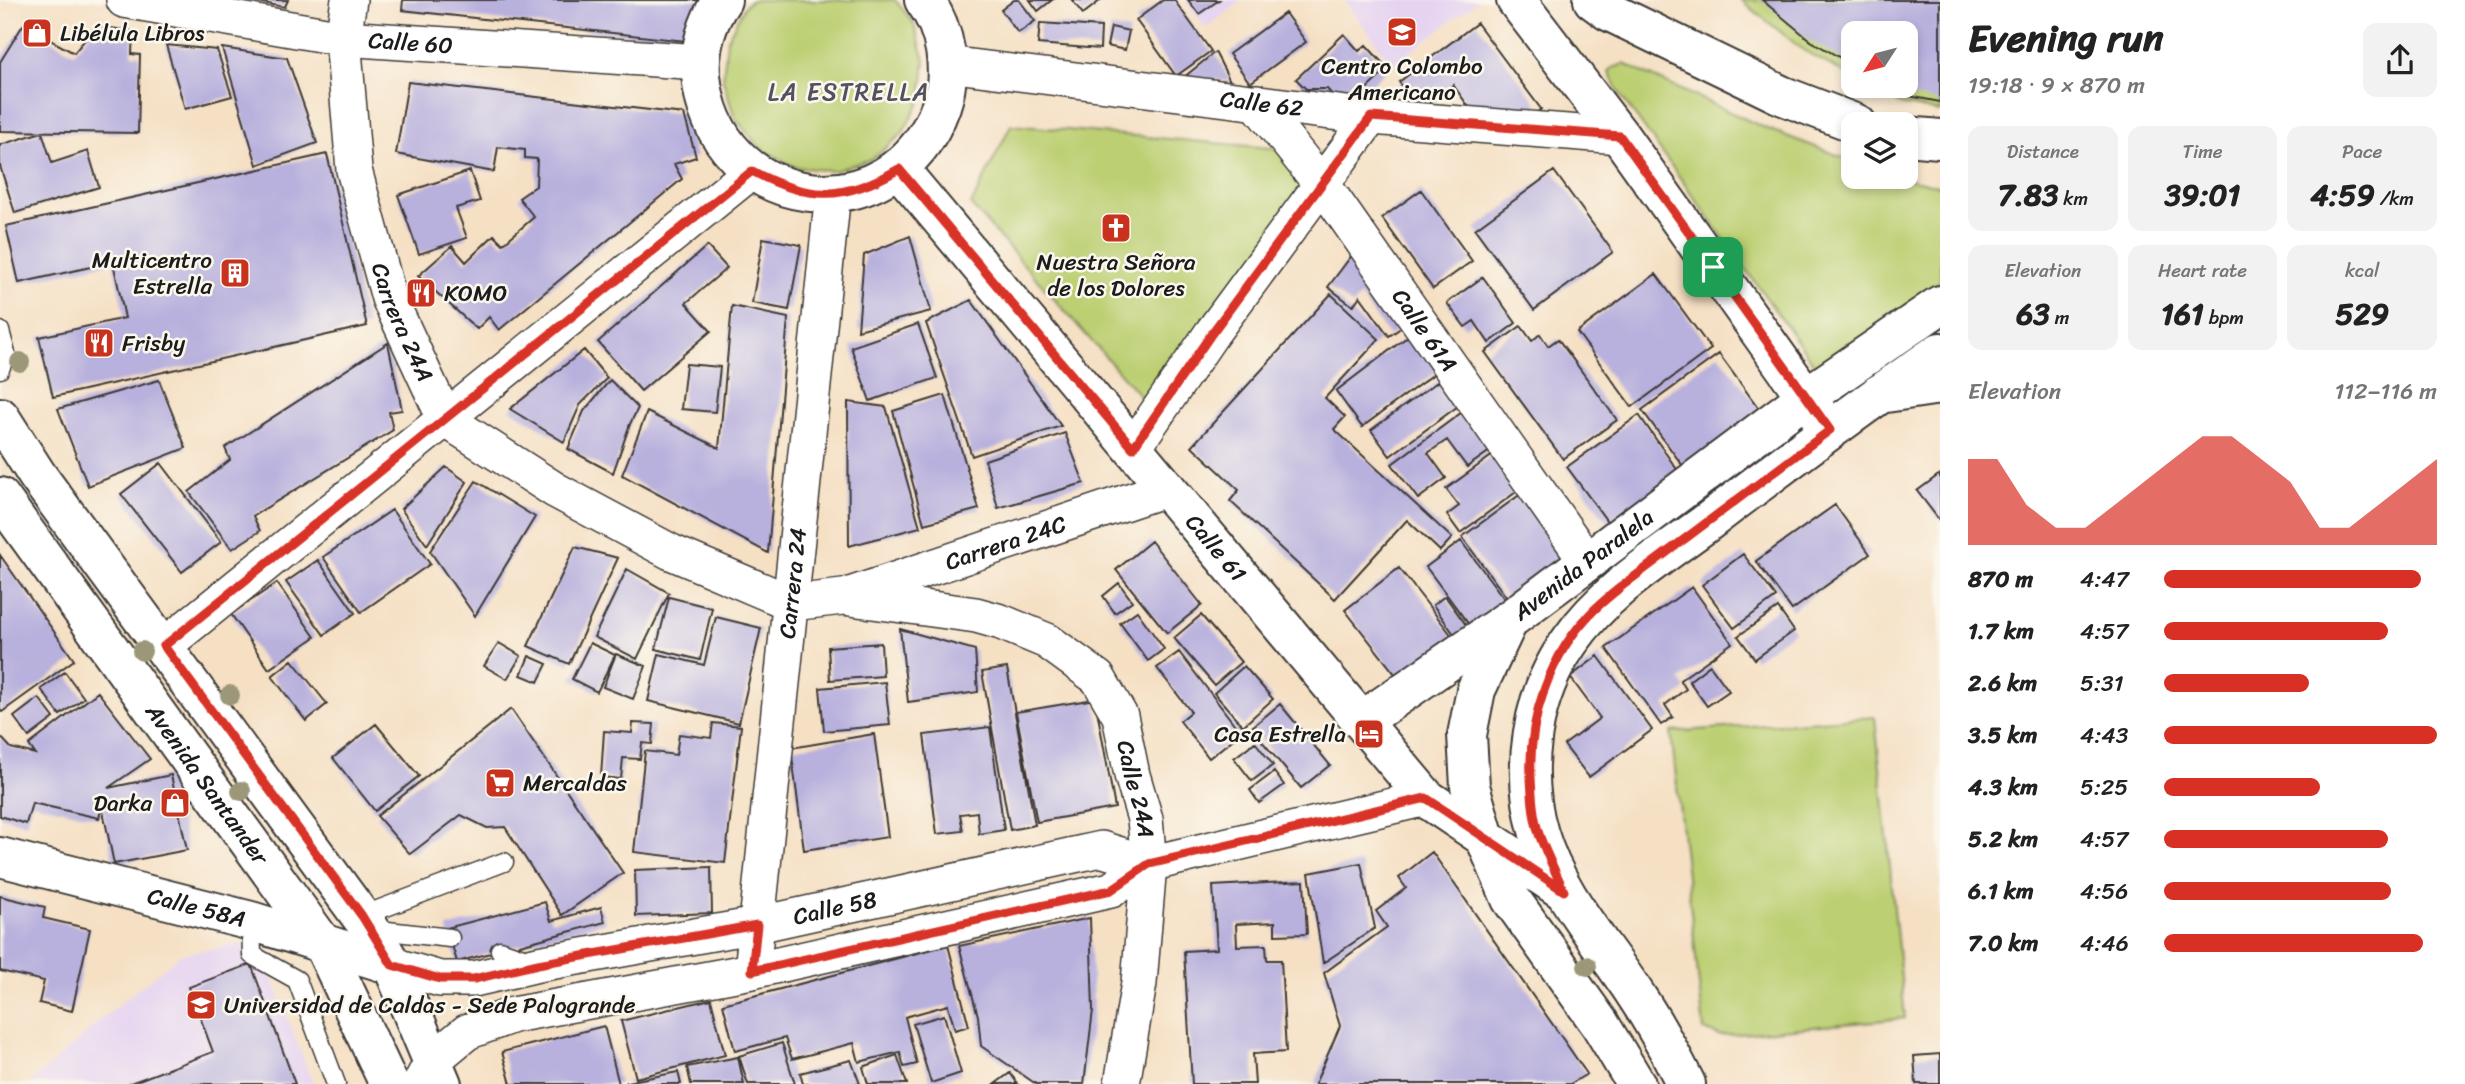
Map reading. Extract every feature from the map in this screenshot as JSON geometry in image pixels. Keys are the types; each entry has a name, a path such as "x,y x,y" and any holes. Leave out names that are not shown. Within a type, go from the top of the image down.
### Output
{"main road":[{"path":"722,0 705,33 700,62 703,93 713,123 730,149 752,171 796,190 833,193 856,190 899,169 918,150 933,128 944,97 947,64 942,35 924,0"},
{"path":"1516,0 1540,16 1620,136 1830,430"},
{"path":"1599,3 1781,95 1841,118"},
{"path":"1918,137 1940,139"},
{"name":"Calle 61","path":"899,169 1426,798 1564,891"},
{"name":"Avenida Paralela","path":"1636,1084 1600,1024 1511,899 1485,838 1470,786 1467,735 1476,690 1509,620 1806,397 1940,305"},
{"name":"Avenida Paralela","path":"1686,1084 1638,998 1564,891 1539,835 1532,799 1530,756 1537,713 1568,643 1592,612 1622,586 1830,430 1940,352"},
{"path":"1879,394 1940,385"},
{"name":"Avenida Santander","path":"0,417 37,475 366,923 392,965 432,1076"},
{"name":"Avenida Santander","path":"1,500 323,944 389,1084"},
{"path":"1363,720 1509,620"},
{"name":"Calle 58A","path":"0,856 251,921 392,965"}],"street":[{"name":"Calle 60","path":"124,0 343,38 700,62"},
{"name":"Carrera 24A","path":"349,0 343,38 354,170 389,298 445,419"},
{"name":"Calle 62","path":"947,64 1371,117 1620,136"},
{"name":"Calle 61A","path":"1256,102 1322,184 1587,561"},
{"path":"1133,448 1212,333 1371,117"},
{"path":"164,646 752,171"},
{"name":"Carrera 24","path":"752,971 833,193"},
{"path":"445,419 567,496 670,552 790,603"},
{"name":"Carrera 24C","path":"843,597 1168,488"},
{"path":"975,552 964,566 960,584 965,601 976,615"},
{"name":"Calle 24A","path":"790,603 843,597 976,615 1047,641 1098,678 1120,716 1132,775 1145,819 1149,864 1139,983 1122,1084"},
{"name":"Calle 58","path":"432,1076 467,1032 513,1015 752,971 1111,890 1149,864 1426,798"},
{"name":"Calle 58","path":"392,965 440,979 474,979 538,964 757,925 1101,849 1149,864"}],"lane":[{"path":"0,331 6,353 0,369"},
{"path":"366,923 504,862"},
{"path":"251,921 252,955 297,981 336,1084"},
{"path":"366,923 450,938"},
{"path":"500,950 538,964"}],"shaded area":[{"path":"1185,0 1243,0 1206,28"},
{"name":"Centro Colombo Americano","path":"1344,0 1479,0 1393,65"},
{"name":"Universidad de Caldas - Sede Palogrande","path":"238,944 262,951 313,1084 30,1084 97,1023 181,954"}],"green space":[{"path":"752,0 895,0 913,22 925,60 921,100 902,134 872,159 834,171 795,167 760,148 735,118 723,80 727,40 745,5"},
{"path":"1741,0 1940,0 1940,112 1900,104 1889,98 1918,98 1918,21 1841,21 1841,71 1803,50"},
{"path":"1624,64 1765,128 1841,156 1841,189 1918,189 1918,181 1940,186 1940,281 1819,371 1617,90 1609,72 1612,68"},
{"path":"1011,125 1338,154 1149,406 971,205"},
{"path":"1875,717 1905,1018 1720,1036 1704,1030 1671,732"}],"building":[{"path":"245,0 288,0 285,7"},
{"path":"403,0 715,0 695,42 402,10"},
{"path":"1014,0 1019,0 1035,21 1018,33 1001,10"},
{"path":"1030,0 1052,0 1038,11"},
{"path":"1072,0 1101,0 1083,14"},
{"path":"1163,0 1174,0 1211,51 1176,76 1136,20"},
{"path":"1188,0 1219,0 1199,14"},
{"path":"1762,0 1940,0 1940,102 1918,98 1918,21 1841,21 1841,58 1811,41"},
{"path":"1285,13 1306,42 1250,83 1229,54"},
{"path":"1040,23 1101,27 1100,49 1038,44"},
{"path":"1477,23 1541,109 1528,120 1474,114 1453,85 1420,110 1399,82"},
{"path":"23,25 74,53 96,26 133,31 132,54 140,55 138,133 0,131 0,62"},
{"path":"1111,27 1129,31 1125,50 1107,46"},
{"path":"1344,34 1359,51 1366,45 1388,69 1345,109 1327,89 1306,89 1296,79"},
{"path":"166,45 217,50 232,96 185,109"},
{"path":"222,48 287,58 317,143 257,165"},
{"path":"1215,52 1230,81 1183,78"},
{"path":"408,82 684,114 696,157 674,164 682,179 499,330 489,317 477,329 418,276 452,246 466,262 494,235 503,244 534,217 519,198 536,186 537,159 525,158 525,150 498,147 494,172 396,154"},
{"path":"42,132 52,163 88,151 99,187 15,213 0,166 0,145"},
{"name":"Multicentro Estrella","path":"327,154 367,326 53,397 39,337 125,318 113,262 19,283 6,226"},
{"path":"470,171 480,201 456,208 467,238 419,254 398,195"},
{"path":"1554,171 1613,252 1534,310 1475,229"},
{"path":"1421,190 1472,261 1433,289 1382,218"},
{"path":"910,236 931,311 858,330 864,255"},
{"path":"763,238 801,245 789,310 752,303"},
{"path":"1361,243 1415,318 1389,336 1360,296 1353,306 1328,287"},
{"path":"707,246 727,268 686,303 711,331 641,391 598,342"},
{"path":"1656,274 1711,349 1632,407 1577,332"},
{"path":"1483,277 1516,323 1489,343 1474,321 1465,327 1447,303"},
{"path":"1331,294 1379,339 1325,398 1345,417 1334,429 1452,538 1440,551 1407,520 1335,599 1230,501 1239,490 1192,446"},
{"path":"971,300 1061,426 972,456 926,323"},
{"path":"732,306 788,318 768,553 622,475 647,412 719,448"},
{"path":"918,324 937,378 870,401 851,347"},
{"path":"1521,326 1532,341 1540,334 1548,346 1558,339 1617,420 1563,459 1485,352"},
{"path":"1419,328 1446,365 1362,427 1336,391"},
{"path":"388,343 402,410 389,412 393,430 253,516 260,531 232,549 189,492 230,460 225,448"},
{"path":"584,350 607,378 580,405 564,442 510,409"},
{"path":"1719,354 1768,421 1691,477 1642,410"},
{"path":"686,364 720,367 715,412 681,409"},
{"path":"1451,372 1469,398 1390,456 1371,430"},
{"path":"159,380 186,448 88,486 58,409"},
{"path":"610,380 638,408 613,473 568,449 584,411"},
{"path":"945,395 979,509 924,524 893,411"},
{"path":"848,402 886,407 920,527 849,546"},
{"path":"1473,404 1501,443 1467,467 1447,440 1428,453 1446,478 1418,499 1392,464"},
{"path":"1639,415 1685,481 1615,532 1567,467"},
{"path":"1065,433 1084,483 998,508 985,460"},
{"path":"1497,452 1523,487 1460,533 1447,515 1459,506 1446,489"},
{"path":"161,463 221,542 182,572 121,494"},
{"path":"446,467 467,482 427,545 401,509"},
{"path":"1940,474 1940,521 1917,491"},
{"path":"476,481 535,517 475,616 430,551"},
{"path":"1525,491 1579,563 1516,610 1462,537"},
{"path":"1835,505 1870,554 1792,610 1756,561"},
{"path":"392,510 430,564 361,612 323,557"},
{"path":"1151,541 1202,605 1167,633 1116,570"},
{"path":"1461,541 1514,612 1479,638 1426,567"},
{"path":"575,547 618,558 569,664 528,646"},
{"path":"1743,554 1776,597 1734,628 1702,585"},
{"path":"0,555 74,660 2,712 0,710"},
{"path":"318,560 355,613 324,635 286,582"},
{"path":"1399,568 1460,646 1406,688 1345,610"},
{"path":"627,569 669,593 637,659 594,637"},
{"path":"277,583 315,637 269,669 231,614"},
{"path":"1119,583 1132,601 1115,613 1103,596"},
{"path":"1692,587 1732,643 1680,680 1686,689 1665,705 1673,717 1661,725 1606,648"},
{"path":"1445,596 1474,636 1462,645 1433,605"},
{"path":"669,597 712,608 700,660 656,649"},
{"path":"1778,608 1794,631 1755,659 1738,636"},
{"path":"1137,611 1164,649 1148,661 1120,623"},
{"path":"1201,615 1241,662 1214,685 1174,638"},
{"path":"716,617 761,628 739,723 648,701 659,654 704,665"},
{"path":"900,629 975,650 978,692 908,702"},
{"path":"499,643 521,656 507,679 484,666"},
{"path":"590,643 615,655 597,692 572,679"},
{"path":"881,643 883,676 830,680 828,647"},
{"path":"1179,652 1241,733 1209,758 1180,721 1191,712 1157,668"},
{"path":"616,654 646,666 633,699 603,687"},
{"path":"529,656 547,664 538,682 521,675"},
{"path":"1598,656 1652,730 1589,777 1564,745 1600,718 1570,677"},
{"path":"292,660 327,704 306,721 272,676"},
{"path":"1710,665 1729,691 1707,706 1689,681"},
{"path":"1244,666 1273,699 1243,726 1214,693"},
{"path":"1007,668 1035,825 1010,830 982,672"},
{"path":"65,672 84,698 60,715 41,689"},
{"path":"885,682 890,725 824,731 820,688"},
{"path":"98,692 150,759 108,788 171,775 187,850 114,864 102,806 99,818 32,803 26,824 0,816 0,736 11,748 35,754 29,745"},
{"path":"39,698 54,718 29,737 14,717"},
{"path":"1095,699 1115,808 1037,822 1016,712"},
{"path":"1280,704 1330,765 1301,788 1251,728"},
{"path":"511,709 623,873 562,915 505,827 487,828 461,815 410,854 377,816"},
{"path":"633,723 654,724 652,744 642,743 640,759 623,758 621,779 601,777 604,731 632,733"},
{"path":"713,723 741,726 725,863 634,852 645,751 676,755 679,734 711,738"},
{"path":"376,724 419,776 375,811 333,758"},
{"path":"990,727 1004,830 979,834 977,812 960,814 963,831 937,834 924,735"},
{"path":"874,734 888,837 804,850 791,748"},
{"path":"1255,742 1273,765 1252,781 1234,758"},
{"path":"1274,772 1284,785 1259,803 1250,790"},
{"path":"1432,852 1587,1074 1570,1084 1315,1084 1340,1026 1324,973 1387,927 1376,911 1406,888 1399,878"},
{"path":"1361,863 1375,928 1323,963 1309,873"},
{"path":"711,867 712,913 636,916 635,870"},
{"path":"1304,881 1307,934 1275,935 1275,922 1236,924 1237,946 1266,945 1267,960 1281,960 1286,1052 1253,1054 1255,1084 1192,1084 1184,951 1217,949 1213,886"},
{"path":"0,896 45,907 43,918 90,929 72,1011 39,1003 44,981 0,971"},
{"path":"545,902 551,921 601,907 605,922 457,962 447,928"},
{"path":"1090,918 1093,1010 1084,1084 1036,1084 981,1046 978,1016 959,946"},
{"path":"948,945 969,1026 955,1030 948,1005 905,1017 917,1064 904,1067 900,1052 859,1062 854,1043 792,1059 785,1038 735,1051 723,1004"},
{"path":"251,964 295,1084 128,1084 213,1052 189,987"},
{"path":"711,999 725,1055 636,1078 621,1021"},
{"path":"944,1015 961,1073 931,1083 913,1024"},
{"path":"604,1026 619,1084 511,1084 502,1052"},
{"path":"782,1043 795,1084 748,1084 739,1056"},
{"path":"1940,1054 1940,1084 1916,1084 1914,1056"},
{"path":"897,1055 907,1084 868,1084 863,1067"},
{"path":"738,1057 744,1084 691,1084 687,1067"},
{"path":"851,1060 860,1084 803,1084 800,1073"},
{"path":"678,1072 681,1084 627,1082"},
{"path":"1010,1073 1018,1084 995,1084"}],"place":[{"name":"Centro Colombo Americano","path":"1402,32"},
{"name":"Libélula Libros","path":"37,33"},
{"name":"Nuestra Señora de los Dolores","path":"1116,228"},
{"name":"Multicentro Estrella","path":"235,273"},
{"name":"KOMO","path":"421,293"},
{"name":"Frisby","path":"99,343"},
{"name":"Casa Estrella","path":"1369,734"},
{"name":"Mercaldas","path":"500,783"},
{"name":"Darka","path":"175,803"},
{"name":"Universidad de Caldas - Sede Palogrande","path":"201,1005"}],"district":[{"name":"LA ESTRELLA","path":"849,92"}],"route":[{"path":"1371,117 1620,136 1713,267 1830,430 1622,586 1592,612 1568,643 1547,682 1537,713 1530,756 1532,799 1539,835 1564,891 1426,798 1149,864 1111,890 752,971 757,925 538,964 474,979 440,979 392,965 362,916 164,646 752,171 778,184 805,192 833,193 856,190 899,169 1133,448 1212,333 1371,117"}]}
